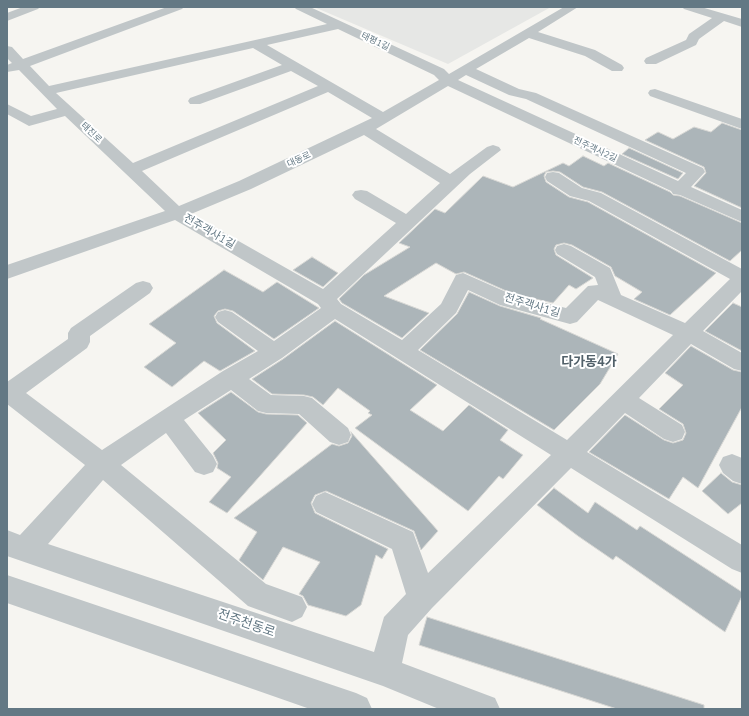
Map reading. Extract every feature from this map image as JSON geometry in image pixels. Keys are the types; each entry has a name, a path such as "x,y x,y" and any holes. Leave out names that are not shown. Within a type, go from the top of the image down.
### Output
{"street":[{"path":"7,17 34,7"},
{"path":"7,70 23,66 178,7"},
{"name":"태평1길","path":"300,7 439,72 448,81"},
{"name":"대동로","path":"7,272 177,213 245,185 365,129 572,7"},
{"path":"688,7 735,19"},
{"path":"651,61 691,42 693,37 735,19"},
{"path":"46,90 340,25"},
{"path":"528,33 590,53 617,68"},
{"path":"254,44 384,119"},
{"name":"태진로","path":"7,50 46,90 177,213"},
{"path":"195,101 292,66"},
{"path":"467,70 514,92 531,96 697,172 679,190"},
{"name":"전주객사2길","path":"448,81 679,190 742,217"},
{"path":"131,170 328,86"},
{"path":"655,93 742,124"},
{"path":"7,108 29,120 68,111"},
{"path":"365,129 451,182"},
{"path":"16,546 102,464 168,418 231,377 274,352 330,304 407,222 464,170 493,150"},
{"path":"385,671 395,628 422,598 690,334 742,278 595,197 576,192 553,177"},
{"path":"361,195 407,222"},
{"name":"전주객사1길","path":"177,213 330,304 404,352 569,454 738,551"},
{"path":"564,250 603,274 613,299"},
{"name":"전주객사1길","path":"404,352 449,308 463,280 507,300 570,317 595,290 690,334 742,363"},
{"path":"143,288 79,333 80,342 8,392 102,464 258,596 292,607"},
{"path":"225,317 274,352"},
{"path":"231,377 266,404 304,405 339,435"},
{"path":"624,400 673,432"},
{"path":"168,418 204,464"},
{"path":"325,504 403,542 422,598"},
{"name":"전주천동로","path":"16,546 385,671 430,690 484,709"},
{"path":"7,589 356,709"}],"shaded area":[{"path":"314,7 551,7 448,64"}],"building":[{"path":"722,123 742,130 742,208 694,186 706,173 704,167 645,140 658,132 673,139 694,127 711,132"},
{"path":"629,148 683,173 678,179 622,154"},
{"path":"583,156 604,166 608,163 670,192 673,195 680,196 742,223 742,250 730,261 602,192 583,187 560,172 553,171 546,172 544,176 546,182 569,197 588,202 716,273 670,315 634,299 642,292 615,276 611,267 572,245 564,243 556,245 554,249 556,255 593,278 576,289 569,285 553,303 513,294 464,272 456,274 436,263 384,296 429,313 402,338 342,303 339,299 364,275 410,247 399,243 435,209 445,213 483,176 513,187 563,163 569,166"},
{"path":"312,257 338,273 323,287 293,270"},
{"path":"224,270 263,292 277,282 319,308 274,339 233,311 225,309 218,311 214,316 217,323 255,351 220,371 204,361 172,387 144,367 176,343 149,324"},
{"path":"469,292 500,306 541,318 540,319 618,354 600,384 554,430 420,350 457,314"},
{"path":"733,303 742,307 742,351 705,331"},
{"path":"335,321 437,385 410,410 443,431 469,405 508,430 500,440 523,455 503,479 499,476 468,511 355,428 372,415 368,413 370,411 338,388 323,405 313,397 304,395 272,394 252,379 283,359"},
{"path":"691,346 733,370 742,372 742,407 698,488 683,477 669,499 589,452 625,415 664,440 673,443 683,440 686,433 683,424 659,409 683,385 665,373"},
{"path":"231,392 258,412 266,414 298,415 307,423 227,513 209,502 231,477 217,468 218,463 213,453 226,440 198,413"},
{"path":"351,432 438,531 421,550 414,531 326,491 315,495 311,503 315,513 388,549 382,559 376,555 361,605 346,616 308,605 303,596 299,594 320,562 283,547 263,580 239,560 257,532 234,518 332,444 339,446 348,443 352,436"},
{"path":"721,473 732,482 742,485 742,503 728,514 702,491"},
{"path":"554,488 588,513 595,502 637,530 640,526 742,592 742,596 725,632 616,556 613,560 537,505"},
{"path":"427,617 704,705 704,709 617,709 419,645"}],"district":[{"name":"다가동4가","path":"589,363"}]}
